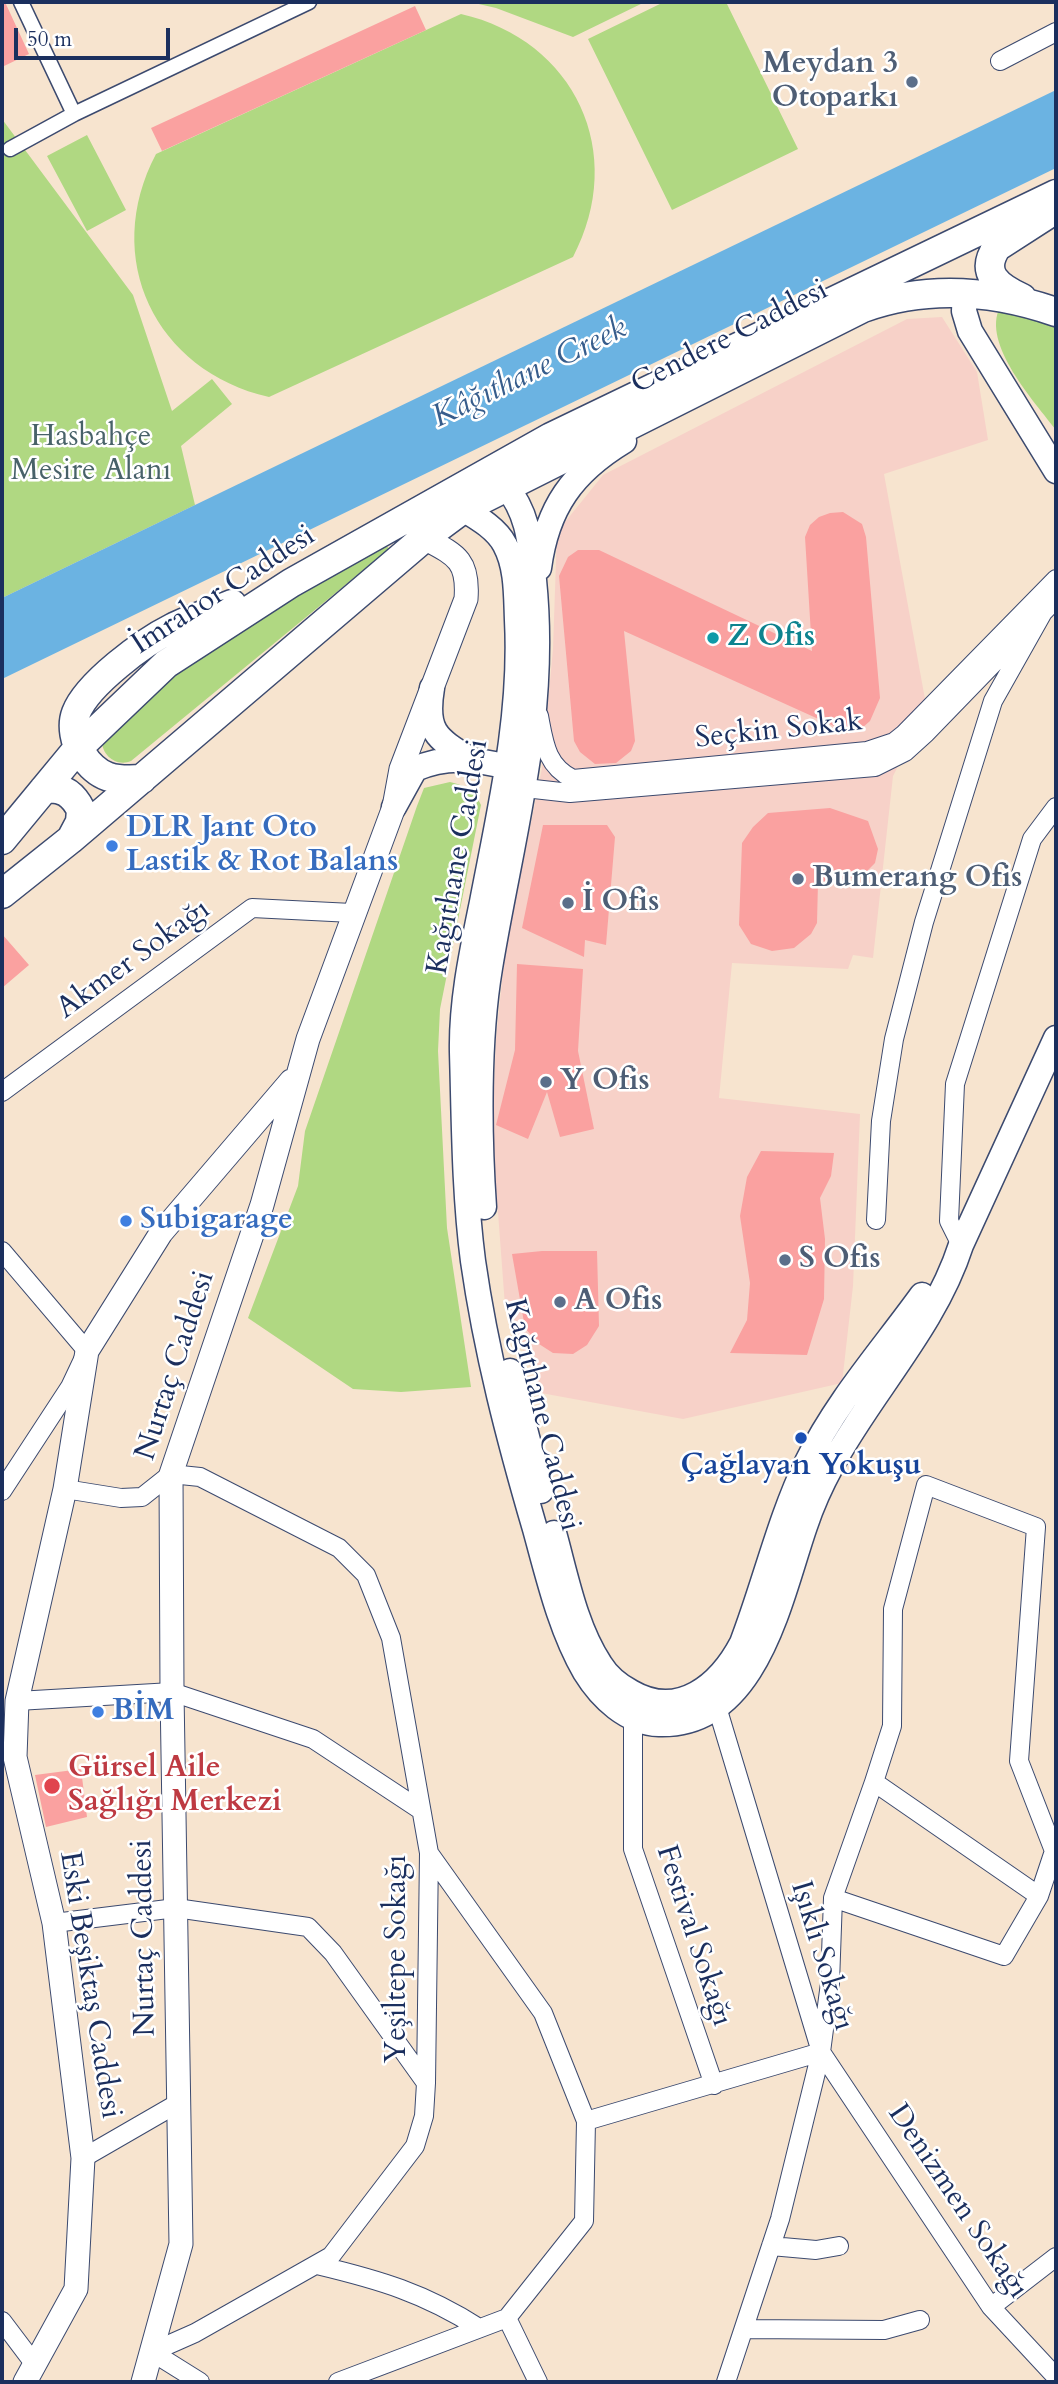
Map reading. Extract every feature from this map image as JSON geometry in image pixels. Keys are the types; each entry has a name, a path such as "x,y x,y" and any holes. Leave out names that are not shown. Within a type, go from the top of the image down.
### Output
{"main road":[{"name":"Cendere Caddesi","path":"463,509 497,477 1056,194"},
{"path":"1050,310 1004,290 994,281 988,267 997,247 1056,209"},
{"name":"Cendere Caddesi","path":"497,477 650,416 863,308 908,295 965,293 996,296 1050,310"},
{"path":"965,293 964,311 970,331 1056,471"},
{"path":"536,596 547,536 569,486 591,462 626,439 650,416"},
{"name":"İmrahor Caddesi","path":"78,748 75,714 85,696 146,644 181,624 291,583 497,477"},
{"name":"Kağıthane Caddesi","path":"497,477 525,516 536,596 539,675 525,788 490,968 485,1008 483,1191 487,1252 506,1355 575,1605 599,1663 635,1707 654,1724 677,1724 699,1717 712,1697 745,1680 755,1661 817,1495 859,1420 950,1278 961,1245 1056,1036"},
{"name":"Kağıthane Caddesi","path":"463,509 500,537 512,564 519,667 515,726 464,1011 465,1168 473,1257 489,1357 510,1444 555,1601 587,1676 610,1702 635,1707"},
{"path":"2,894 71,839 424,538 463,509"},
{"path":"432,688 429,720 435,735 470,759"},
{"path":"2,840 78,748 94,771 102,776 142,779"},
{"path":"394,807 415,769 444,759 470,759 508,767 525,788"},
{"path":"44,789 63,790 77,801 81,810 80,822 71,839"}],"street":[{"path":"21,2 74,114"},
{"path":"10,149 74,114 309,2"},
{"path":"1000,61 1056,32"},
{"name":"Nurtaç Caddesi","path":"143,2382 181,2244 171,1474 270,1174 296,1076 352,914 394,807 401,769 466,599 468,578 458,558 424,538"},
{"name":"Seçkin Sokak","path":"536,701 546,752 562,774 573,779 867,751 894,742 904,734 1056,579"},
{"name":"Seçkin Sokak","path":"525,788 570,793 875,767 905,752 919,740 1056,599"},
{"path":"876,1220 881,1121 894,1039 924,922 993,701 1042,614"},
{"path":"961,1245 949,1221 954,1084 1032,838 1056,807"},
{"name":"Akmer Sokağı","path":"2,1092 252,908 352,914"},
{"name":"Eski Beşiktaş Caddesi","path":"30,2374 76,2289 83,2158 54,1923 8,1761 17,1701 65,1489 87,1351 161,1233 296,1076"},
{"path":"214,1171 251,1150 268,1154 270,1174"},
{"path":"2,1251 87,1351 70,1387 2,1492"},
{"path":"65,1489 121,1498 142,1497 171,1474"},
{"name":"Yeşiltepe Sokağı","path":"152,2352 195,2333 331,2256 415,2146 424,2116 426,2083 429,1853 419,1809 391,1638 366,1575 339,1548 200,1477 171,1474"},
{"path":"586,2121 821,2052 830,1983 833,1898 892,1726 893,1609 926,1485 1036,1527 1019,1761 1054,1851 1039,1896 1004,1956 833,1898"},
{"path":"17,1701 172,1692 313,1739 419,1809"},
{"name":"Işıklı Sokağı","path":"712,1697 821,2052 771,2246 726,2382"},
{"name":"Festival Sokağı","path":"635,1707 632,1849 714,2085"},
{"path":"874,1782 1039,1896"},
{"path":"338,2382 507,2318 584,2221 586,2121 543,2013 429,1853"},
{"path":"54,1923 176,1908 308,1927 333,1953 426,2083"},
{"name":"Denizmen Sokağı","path":"821,2052 992,2307 1056,2377"},
{"path":"83,2158 180,2102"},
{"path":"771,2246 816,2250 839,2246"},
{"path":"992,2307 1056,2257"},
{"path":"317,2265 384,2281 440,2303 479,2328"},
{"path":"507,2318 535,2381"},
{"path":"744,2329 884,2330 920,2320"},
{"path":"2,2321 30,2374"},
{"path":"152,2352 200,2382"},
{"name":"Nurtaç Caddesi","path":"152,2352 152,2382"}],"shaded area":[{"path":"942,317 977,372 988,440 884,474 927,710 893,776 873,958 853,955 848,969 732,963 719,1098 860,1114 853,1286 842,1383 683,1419 541,1393 505,1306 492,1132 496,1040 505,952 542,768 553,649 557,532 603,475 907,319"}],"green space":[{"path":"470,2 645,2 573,37 496,8"},
{"path":"664,2 726,2 798,149 672,210 588,39"},
{"path":"461,14 501,28 534,48 561,75 580,106 592,141 595,179 589,218 573,257 269,397 229,383 196,363 169,336 149,305 138,270 134,232 140,193 156,154"},
{"name":"Hasbahçe Mesire Alanı","path":"2,119 133,295 172,411 212,379 232,404 181,446 195,505 2,598"},
{"path":"87,135 126,210 87,231 47,156"},
{"path":"1000,307 1056,325 1056,430 1024,389 1004,355 996,322"},
{"path":"386,545 389,549 131,761 121,763 107,756 102,741 171,675 292,598"},
{"path":"450,782 469,789 481,805 440,1009 438,1051 447,1228 471,1387 401,1392 353,1389 248,1318 298,1186 305,1131 417,806 424,788"}],"water":[{"name":"Kâğıthane Creek","path":"1056,90 1056,168 2,679 2,598"}],"building":[{"path":"2,2 5,2 29,54 2,67"},
{"path":"415,6 426,30 162,151 151,128"},
{"name":"Z Ofis","path":"843,512 862,524 866,537 880,698 870,721 862,728 845,731 624,631 635,741 631,751 616,763 595,764 580,752 574,741 559,576 568,557 578,550 599,550 812,651 805,537 810,525 819,517"},
{"name":"Bumerang Ofis","path":"830,808 868,821 878,849 875,863 861,877 818,882 817,923 811,934 794,948 772,951 751,944 739,925 742,843 753,827 768,813"},
{"name":"İ Ofis","path":"543,825 607,825 615,837 606,945 585,940 584,957 522,928"},
{"path":"2,934 29,965 2,988"},
{"name":"Y Ofis","path":"517,964 583,969 578,1051 594,1129 560,1137 547,1092 528,1139 496,1125 515,1050"},
{"name":"S Ofis","path":"761,1151 834,1153 831,1176 820,1198 825,1239 824,1299 807,1355 730,1353 747,1320 750,1283 740,1216 747,1177"},
{"name":"A Ofis","path":"597,1251 599,1326 587,1345 573,1354 553,1353 539,1344 525,1328 512,1254"},
{"path":"81,1769 87,1817 46,1827 35,1775"}],"place":[{"name":"Meydan 3 Otoparkı","path":"912,82"},
{"name":"Z Ofis","path":"713,638"},
{"name":"DLR Jant Oto Lastik & Rot Balans","path":"112,846"},
{"name":"Bumerang Ofis","path":"798,879"},
{"name":"İ Ofis","path":"568,903"},
{"name":"Y Ofis","path":"546,1082"},
{"name":"Subigarage","path":"126,1221"},
{"name":"S Ofis","path":"785,1260"},
{"name":"A Ofis","path":"560,1302"},
{"name":"Çağlayan Yokuşu","path":"801,1438"},
{"name":"BİM","path":"98,1712"},
{"name":"Gürsel Aile Sağlığı Merkezi","path":"52,1786"}]}
